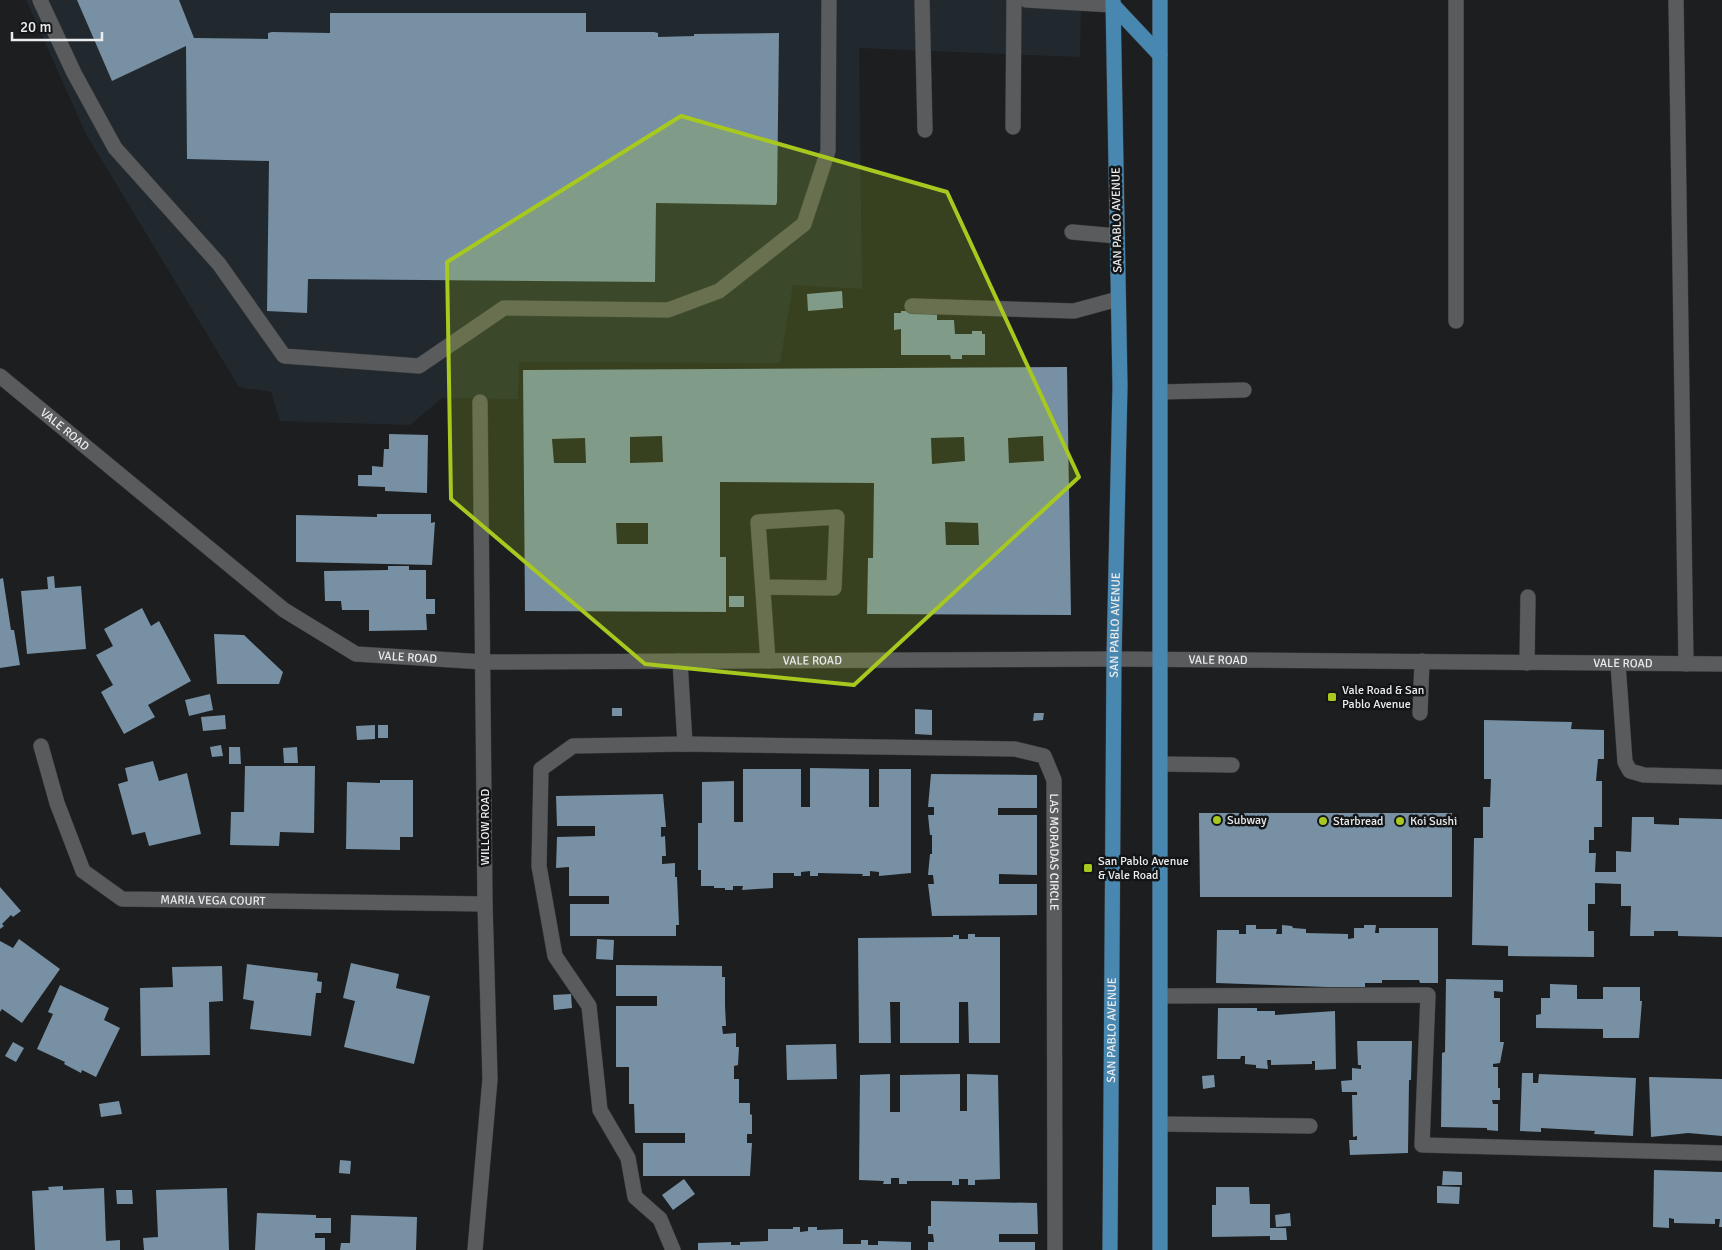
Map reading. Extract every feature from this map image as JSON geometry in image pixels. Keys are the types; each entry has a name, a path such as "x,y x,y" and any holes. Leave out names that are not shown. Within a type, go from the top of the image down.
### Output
{"main road":[{"path":"1160,0 1160,1250"},
{"path":"1113,2 1160,55"},
{"name":"SAN PABLO AVENUE","path":"1110,1250 1114,659 1120,386 1113,2"}],"street":[{"path":"40,0 74,72 116,148 220,264 284,356 419,366 504,308 668,310 685,304 719,291 804,224 828,152 829,0"},
{"path":"922,0 925,130"},
{"path":"1013,127 1014,0"},
{"path":"1026,0 1113,2"},
{"path":"1456,0 1456,321"},
{"path":"1676,0 1686,664"},
{"path":"1072,232 1117,236"},
{"path":"912,306 1074,311 1118,299"},
{"name":"VALE ROAD","path":"0,376 284,610 356,654 484,662 1161,658 1722,664"},
{"path":"1160,392 1244,390"},
{"name":"WILLOW ROAD","path":"474,1250 490,1079 485,904 480,402"},
{"path":"763,587 834,588 837,517 758,522 768,661"},
{"path":"1527,663 1528,597"},
{"path":"680,661 685,744"},
{"path":"1420,713 1422,661"},
{"path":"1618,664 1625,762 1630,771 1644,776 1722,777"},
{"name":"LAS MORADAS CIRCLE","path":"674,1250 660,1219 635,1197 628,1158 600,1110 589,1006 556,956 539,866 540,769 573,746 685,744 1015,749 1044,756 1054,780 1055,1250"},
{"name":"MARIA VEGA COURT","path":"41,746 57,804 83,871 122,899 485,904"},
{"path":"1161,764 1232,765"},
{"path":"1161,996 1428,995 1422,1145 1722,1153"},
{"path":"1160,1124 1310,1126"}],"highlighted area":[{"path":"681,116 947,192 1079,477 854,685 645,664 451,499 447,262"}],"shaded area":[{"path":"26,0 1081,0 1080,57 859,48 862,289 793,285 780,363 519,362 518,399 442,398 410,425 280,421 271,392 239,387 86,134"}],"building":[{"path":"77,0 179,0 194,38 268,39 268,33 272,32 330,33 330,13 586,13 586,32 654,32 658,33 658,37 694,36 694,34 779,33 777,202 776,205 656,203 655,282 308,279 307,313 267,311 269,161 187,159 186,46 112,81"},
{"path":"842,291 843,308 808,311 807,294"},
{"path":"901,311 937,311 937,320 954,320 955,334 972,334 972,331 982,331 982,334 985,334 985,355 962,355 962,359 951,359 950,355 901,355 901,329 894,330 894,313 901,313"},
{"path":"1067,367 1071,615 867,614 868,558 873,558 874,483 720,482 720,557 726,557 726,612 525,611 523,370","holes":["662,436 663,462 630,463 630,437","1043,436 1044,461 1009,463 1008,438","964,437 965,461 932,464 931,438","585,438 586,463 554,463 552,439","945,522 978,523 979,545 946,545","616,523 648,523 648,544 617,544"]},
{"path":"389,434 428,435 427,493 385,491 385,487 358,486 358,475 372,475 372,466 383,467 384,449 389,449"},
{"path":"377,514 431,514 431,523 435,522 432,565 296,562 296,515 377,517"},
{"path":"388,566 409,566 409,570 426,570 426,599 435,599 435,614 426,614 427,630 369,631 369,610 342,610 341,601 325,601 324,571 388,570"},
{"path":"54,576 55,588 81,586 86,649 27,654 21,591 48,589 47,577"},
{"path":"3,578 11,630 14,630 20,665 0,668 0,579"},
{"path":"729,596 744,596 744,607 729,607"},
{"path":"142,608 151,626 159,621 191,681 148,705 155,717 124,734 101,692 113,685 96,655 113,646 104,629"},
{"path":"214,634 244,635 283,672 279,684 217,684"},
{"path":"210,694 213,710 189,716 185,700"},
{"path":"612,708 622,708 622,716 612,716"},
{"path":"915,709 932,710 932,735 915,734"},
{"path":"1034,713 1044,713 1043,720 1033,721"},
{"path":"225,715 226,729 203,731 201,717"},
{"path":"1484,720 1572,722 1571,729 1604,730 1604,759 1598,759 1596,781 1602,781 1602,827 1594,827 1594,840 1589,840 1589,853 1596,853 1595,872 1616,872 1616,851 1631,852 1632,817 1654,817 1654,824 1679,825 1679,818 1722,819 1722,937 1678,936 1678,931 1654,931 1654,936 1630,936 1631,906 1621,906 1621,884 1595,883 1595,904 1588,904 1588,931 1594,931 1594,957 1508,956 1508,946 1472,945 1474,838 1483,838 1483,807 1490,807 1491,779 1484,779"},
{"path":"375,725 375,739 357,740 356,726"},
{"path":"378,725 388,725 388,738 378,738"},
{"path":"221,745 223,756 212,757 210,747"},
{"path":"229,747 240,747 241,764 229,764"},
{"path":"297,747 298,763 284,763 283,748"},
{"path":"153,761 159,781 187,773 201,834 149,846 145,832 132,835 118,784 128,781 125,768"},
{"path":"245,766 315,766 314,833 280,832 279,846 230,845 231,812 244,812"},
{"path":"810,768 869,769 869,807 879,807 879,769 911,769 911,873 879,876 879,872 870,871 870,876 862,876 863,874 818,873 818,876 810,876 810,871 801,872 801,876 794,876 794,873 773,873 773,888 742,890 743,886 733,886 733,890 725,890 725,888 714,888 714,886 701,886 701,870 698,870 698,823 702,823 702,782 734,781 734,822 743,822 743,769 801,769 801,807 810,807"},
{"path":"931,774 1037,775 1037,808 998,808 998,815 1037,815 1037,875 999,874 999,884 1037,884 1037,915 932,916 928,884 934,884 933,875 928,875 930,854 932,854 932,835 930,835 928,815 934,815 934,807 928,807"},
{"path":"380,780 413,780 413,837 400,837 400,850 346,849 347,782 380,783"},
{"path":"663,794 666,827 661,827 661,837 665,836 666,856 662,856 662,864 675,863 679,925 676,925 676,936 570,936 570,904 609,904 609,896 569,896 569,867 556,868 557,837 595,836 595,826 557,826 556,796"},
{"path":"1199,813 1452,813 1452,897 1200,897"},
{"path":"0,887 21,911 13,917 11,915 2,924 4,926 0,929"},
{"path":"1246,925 1256,925 1256,929 1277,929 1276,934 1282,934 1282,925 1292,926 1293,928 1306,929 1306,933 1348,934 1348,939 1354,938 1354,928 1364,928 1364,925 1376,925 1375,933 1379,933 1379,928 1438,928 1438,983 1420,983 1419,980 1382,980 1382,983 1365,983 1365,987 1327,987 1216,983 1217,930 1239,930 1239,934 1246,934"},
{"path":"968,934 975,934 975,937 1000,937 1000,1043 969,1043 968,1002 959,1002 959,1043 900,1043 900,1002 890,1002 891,1043 859,1043 858,938 953,937 953,935 959,935 959,939 968,939"},
{"path":"19,939 60,969 22,1023 2,1009 0,1012 0,941 13,948"},
{"path":"597,939 614,940 613,960 596,959"},
{"path":"351,963 399,974 396,988 430,996 414,1064 344,1047 355,1001 343,998"},
{"path":"247,964 318,973 317,981 322,982 321,993 316,993 311,1036 250,1029 254,1001 243,999"},
{"path":"616,965 722,966 722,977 725,977 726,1026 722,1026 723,1034 736,1033 736,1047 739,1047 738,1065 734,1066 734,1079 739,1079 739,1103 750,1103 750,1114 752,1115 752,1134 747,1134 747,1143 752,1143 750,1176 643,1176 643,1143 685,1143 685,1133 635,1133 634,1104 629,1104 629,1067 616,1067 616,1006 657,1006 657,996 616,996"},
{"path":"222,966 223,1001 209,1002 210,1055 141,1056 140,988 173,987 172,967"},
{"path":"1446,979 1503,980 1503,992 1494,991 1494,998 1500,998 1500,1042 1504,1042 1500,1063 1493,1064 1493,1067 1498,1067 1498,1088 1500,1088 1500,1100 1492,1100 1493,1104 1498,1104 1498,1131 1487,1130 1487,1128 1441,1127"},
{"path":"1550,984 1577,985 1577,999 1603,999 1603,987 1640,987 1640,1001 1642,1001 1639,1038 1603,1038 1603,1029 1536,1028 1536,1015 1541,1014 1541,998 1550,998"},
{"path":"60,985 109,1008 104,1020 120,1028 96,1077 82,1070 81,1073 64,1064 65,1062 37,1049 53,1014 48,1012"},
{"path":"571,994 572,1008 554,1010 553,995"},
{"path":"1218,1008 1257,1008 1257,1011 1275,1011 1275,1015 1335,1011 1336,1069 1315,1070 1315,1061 1312,1061 1312,1064 1271,1065 1271,1060 1267,1060 1268,1069 1256,1068 1256,1065 1245,1064 1245,1056 1241,1056 1240,1059 1217,1059"},
{"path":"1357,1041 1412,1041 1411,1080 1409,1080 1408,1153 1350,1155 1349,1140 1357,1140 1357,1136 1353,1137 1352,1095 1357,1095 1357,1092 1342,1092 1341,1081 1352,1080 1352,1068 1361,1069 1361,1065 1358,1065"},
{"path":"13,1042 24,1048 16,1062 5,1056"},
{"path":"836,1044 837,1079 787,1080 786,1045"},
{"path":"1522,1073 1533,1073 1533,1083 1538,1083 1539,1074 1636,1078 1633,1136 1594,1134 1595,1131 1541,1128 1541,1132 1520,1131"},
{"path":"890,1074 890,1112 900,1112 900,1075 960,1074 960,1111 967,1111 967,1074 998,1075 1000,1179 975,1180 975,1185 968,1185 968,1179 959,1179 959,1185 952,1185 952,1181 907,1181 907,1184 899,1184 899,1178 891,1178 891,1184 883,1184 884,1181 859,1180 860,1075"},
{"path":"1214,1075 1215,1087 1203,1089 1202,1076"},
{"path":"1649,1077 1722,1079 1722,1136 1688,1133 1651,1137"},
{"path":"119,1101 122,1114 101,1117 99,1104"},
{"path":"340,1160 351,1161 350,1174 339,1173"},
{"path":"1654,1170 1722,1172 1722,1227 1719,1227 1720,1219 1715,1219 1715,1224 1674,1223 1674,1219 1669,1218 1669,1228 1653,1227"},
{"path":"1443,1171 1462,1172 1462,1185 1442,1185"},
{"path":"684,1179 695,1194 673,1210 662,1195"},
{"path":"63,1186 63,1190 104,1188 106,1241 120,1240 120,1250 35,1250 32,1191 49,1190 48,1187"},
{"path":"1437,1186 1460,1187 1459,1204 1437,1203"},
{"path":"1216,1187 1249,1187 1250,1204 1270,1204 1270,1228 1286,1228 1287,1240 1270,1240 1270,1236 1212,1237 1212,1205 1216,1205"},
{"path":"227,1188 229,1250 144,1250 143,1238 158,1237 156,1190"},
{"path":"116,1190 132,1190 133,1204 117,1204"},
{"path":"931,1201 1037,1203 1038,1234 999,1234 999,1242 1035,1242 1035,1250 928,1250 928,1242 934,1242 933,1234 928,1234 928,1226 931,1226"},
{"path":"257,1213 316,1215 316,1218 331,1218 331,1233 315,1233 315,1238 325,1238 325,1250 255,1250"},
{"path":"1290,1213 1291,1226 1276,1227 1275,1215"},
{"path":"351,1215 417,1217 416,1250 340,1250 341,1243 350,1243"},
{"path":"793,1227 800,1227 800,1232 808,1231 808,1227 817,1227 817,1230 843,1229 843,1244 861,1244 861,1240 868,1240 868,1245 878,1245 878,1241 911,1242 911,1250 698,1250 698,1243 731,1242 731,1245 740,1245 740,1242 768,1241 768,1229 793,1229"}],"place":[{"name":"Vale Road & San Pablo Avenue","path":"1332,697"},
{"name":"Subway","path":"1217,820"},
{"name":"Starbread","path":"1323,821"},
{"name":"Koi Sushi","path":"1400,821"},
{"name":"San Pablo Avenue & Vale Road","path":"1088,868"}]}
